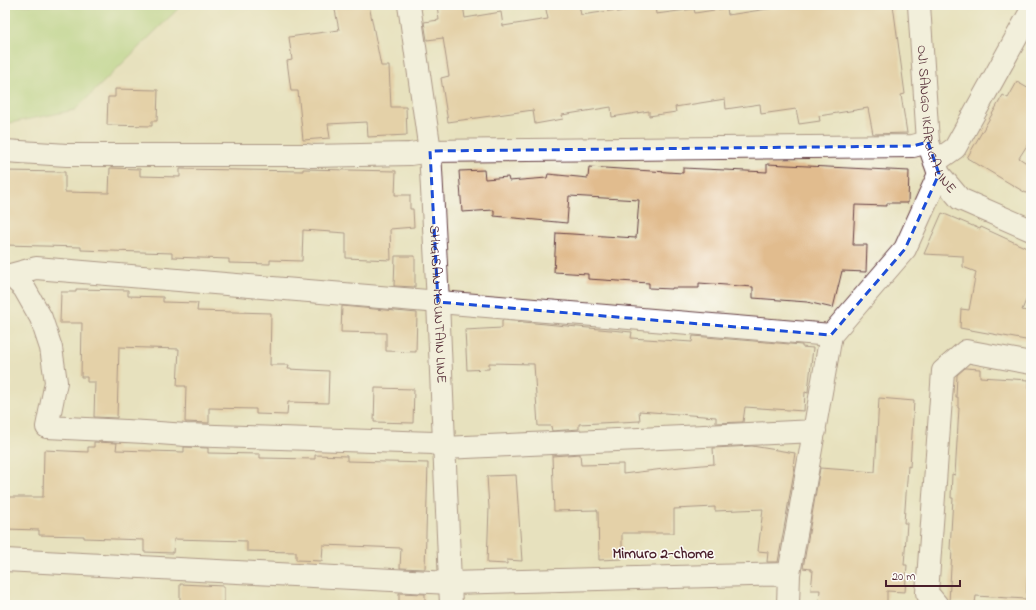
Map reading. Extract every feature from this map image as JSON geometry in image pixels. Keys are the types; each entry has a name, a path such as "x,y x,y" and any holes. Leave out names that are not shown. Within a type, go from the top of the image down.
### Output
{"street":[{"name":"SHIGISAN MOUNTAIN LINE","path":"408,5 430,151 451,605"},
{"name":"OJI SANGO IKARUGA LINE","path":"919,5 934,159 960,199 1031,230"},
{"path":"788,605 789,574 831,335 905,249 934,159 955,148 1031,11"},
{"path":"5,151 67,155 312,156 410,154 430,151 913,146 934,159"},
{"path":"8,275 36,268 831,335"},
{"path":"8,275 24,288 41,318 51,348 56,382 47,427 186,435 434,443 444,448 815,431"},
{"path":"937,605 927,592 943,371 966,351 1031,363"},
{"path":"5,560 450,583 789,574"}],"highlighted area":[{"path":"928,142 939,174 905,249 831,335 438,302 430,151 913,146"}],"green space":[{"path":"5,5 182,5 75,110 5,124"}],"building":[{"path":"334,5 369,5 381,66 389,66 391,107 406,107 407,135 368,137 367,122 328,124 330,138 303,140 298,91 291,91 287,61 292,60 289,37 339,30"},
{"path":"437,5 463,5 465,18 501,12 503,26 548,19 545,5 579,5 581,15 617,10 617,12 655,6 656,14 694,9 695,13 727,8 728,15 794,5 893,5 905,94 901,95 907,133 873,134 868,108 819,116 820,121 799,124 796,109 761,114 760,104 726,109 725,99 675,107 676,112 649,116 649,111 612,117 611,107 562,115 563,119 535,124 533,110 448,122 441,78 449,76 443,38 427,40 424,22 439,20"},
{"path":"1017,82 1031,90 1031,139 1019,158 1031,166 1031,196 967,158 1003,95 1008,98"},
{"path":"115,89 158,90 157,121 152,121 152,126 107,125 108,97 115,97"},
{"path":"767,164 909,171 908,203 887,203 887,206 855,205 853,245 867,245 866,272 842,271 833,308 807,302 753,298 753,287 699,283 699,288 649,288 649,283 588,279 588,274 554,272 556,233 636,238 639,200 569,196 567,223 494,216 494,210 462,212 459,171 484,170 485,179 508,177 509,181 547,178 548,174 588,178 589,167 683,173 683,168 767,172"},
{"path":"110,168 140,169 140,176 180,177 180,169 396,171 395,195 410,195 410,209 413,209 414,227 390,229 391,260 346,258 346,233 303,230 302,261 270,260 270,264 229,263 229,259 172,257 172,253 81,250 81,247 5,245 5,171 65,172 65,192 109,193"},
{"path":"942,213 980,229 981,227 1031,250 1031,288 1022,310 1031,312 1031,341 960,328 961,309 969,310 976,272 963,267 963,256 924,254"},
{"path":"395,256 415,256 415,287 394,286"},
{"path":"76,289 128,290 128,296 163,297 163,302 198,303 197,311 271,313 270,365 289,365 288,369 329,371 328,403 288,402 287,415 256,414 256,409 209,408 209,423 185,422 186,386 177,386 179,349 119,347 117,418 94,417 95,382 87,382 87,377 81,377 82,323 60,323 61,292 76,292"},
{"path":"342,306 417,313 416,352 386,351 386,333 341,332"},
{"path":"502,320 632,332 631,338 692,342 693,336 802,345 802,347 813,348 808,393 805,392 804,411 745,407 743,422 716,423 716,417 639,411 640,421 579,424 579,429 552,431 551,426 538,426 534,364 489,363 489,369 467,370 465,330 502,328"},
{"path":"965,368 980,369 980,377 1029,380 1029,388 1031,388 1031,462 1028,519 1031,519 1031,521 1026,599 976,596 975,603 949,602 952,550 950,549 953,498 951,498 952,474 955,475 959,408 958,397 956,397 957,375"},
{"path":"375,388 414,389 413,423 374,422"},
{"path":"879,398 914,401 910,467 908,466 904,523 907,523 904,565 907,565 905,592 887,591 887,605 819,603 820,590 811,590 813,571 811,571 811,569 803,568 820,468 875,472"},
{"path":"94,442 117,443 116,450 184,452 184,447 208,448 208,453 260,454 260,458 315,459 315,455 347,456 347,461 428,463 425,569 400,568 401,548 323,545 322,561 296,560 296,552 247,551 247,541 174,539 173,553 144,552 144,540 39,535 39,530 5,529 5,497 43,497 44,450 88,452 88,447 94,447"},
{"path":"752,446 795,453 793,466 795,466 778,562 767,562 768,552 758,551 763,509 715,511 715,507 674,509 674,533 622,533 622,559 599,560 597,510 554,511 552,456 580,454 581,465 623,464 623,474 714,464 713,448"},
{"path":"516,475 522,561 507,560 507,564 487,563 489,508 487,476"},
{"path":"180,584 224,586 224,605 180,605"},
{"path":"399,593 425,594 425,605 399,605"}],"district":[{"name":"Mimuro 2-chome","path":"663,554"}]}
